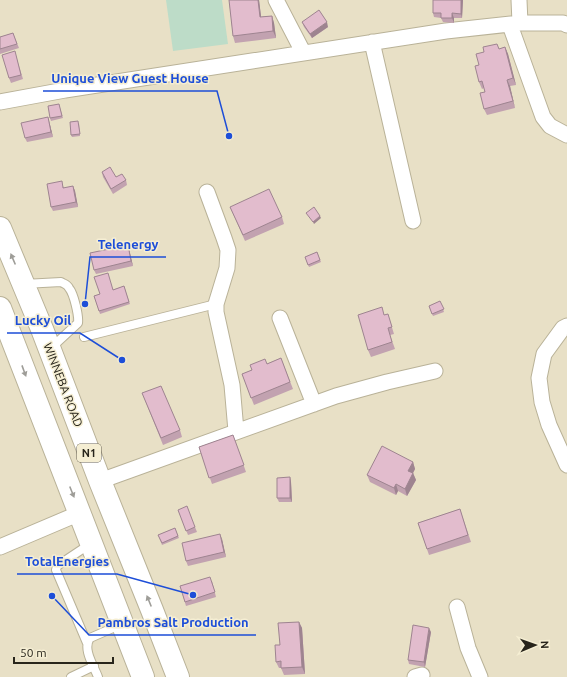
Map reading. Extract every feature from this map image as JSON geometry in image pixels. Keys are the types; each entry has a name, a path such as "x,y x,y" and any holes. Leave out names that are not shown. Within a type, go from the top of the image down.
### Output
{"highway":[{"name":"WINNEBA ROAD","path":"0,228 50,349 100,481 178,677"},
{"name":"N1","path":"0,308 143,677"},
{"path":"16,349 16,343 24,334 42,329"}],"street":[{"path":"276,0 303,52"},
{"path":"519,0 515,24 542,117 550,126 567,134"},
{"path":"0,102 65,90 303,52 446,31 515,24 563,23 567,25"},
{"path":"372,42 413,221"},
{"path":"207,192 228,250 227,268 216,304 216,312 232,385 236,431"},
{"path":"280,318 314,404"},
{"path":"567,326 563,328 544,354 539,378 542,402 549,425 567,465"},
{"path":"100,481 336,396 435,371"},
{"path":"0,547 80,513"},
{"path":"457,608 468,648 480,677"}],"lane":[{"path":"23,284 61,282 70,288 78,323 50,349"},
{"path":"84,337 216,304"},
{"path":"92,543 60,563 56,570 87,642 87,648 98,677"},
{"path":"87,642 90,638 122,623"},
{"path":"72,677 94,666"}],"green space":[{"path":"166,0 222,0 228,44 173,51"}],"building":[{"path":"229,0 258,0 260,17 272,16 273,31 233,36"},
{"path":"433,0 461,0 461,14 452,13 452,18 441,18 441,13 433,13"},
{"path":"319,10 327,22 310,34 302,22"},
{"path":"13,33 17,44 0,49 0,37"},
{"path":"497,44 499,49 505,47 513,78 507,80 513,101 484,109 480,93 485,92 482,81 479,82 475,66 479,65 476,54 484,52 483,47"},
{"path":"15,51 21,75 9,78 2,55"},
{"path":"59,104 62,116 50,118 48,106"},
{"path":"48,117 51,132 25,138 21,123"},
{"path":"78,121 80,134 71,135 70,122"},
{"path":"110,167 116,177 122,174 126,180 111,189 102,172"},
{"path":"62,181 63,188 73,186 76,202 51,207 47,184"},
{"path":"269,189 282,217 243,235 230,207"},
{"path":"314,207 320,216 313,222 306,213"},
{"path":"128,245 131,261 94,270 90,253"},
{"path":"317,252 320,260 308,265 305,257"},
{"path":"108,273 113,290 124,286 129,302 99,311 94,296 100,294 94,277"},
{"path":"440,301 444,309 432,314 429,306"},
{"path":"382,307 384,315 388,314 392,327 388,328 392,342 368,350 358,315"},
{"path":"281,358 290,382 251,398 242,374 252,370 250,365 265,359 267,364"},
{"path":"161,386 180,430 161,438 142,393"},
{"path":"233,435 244,465 209,478 199,447"},
{"path":"382,446 413,462 408,471 413,473 405,489 396,484 394,488 367,475"},
{"path":"290,477 290,498 277,498 277,478"},
{"path":"187,506 195,527 186,531 178,510"},
{"path":"460,509 468,535 427,549 418,523"},
{"path":"175,528 178,536 162,543 158,535"},
{"path":"220,534 224,552 186,561 182,543"},
{"path":"210,577 215,592 185,602 180,586"},
{"path":"299,622 302,667 281,668 281,661 276,662 275,645 280,645 278,623"},
{"path":"413,625 429,628 424,662 408,660"}],"place":[{"name":"Unique View Guest House","path":"229,136"},
{"name":"Telenergy","path":"85,304"},
{"name":"Lucky Oil","path":"122,360"},
{"name":"TotalEnergies","path":"193,595"},
{"name":"Pambros Salt Production","path":"52,596"}]}
